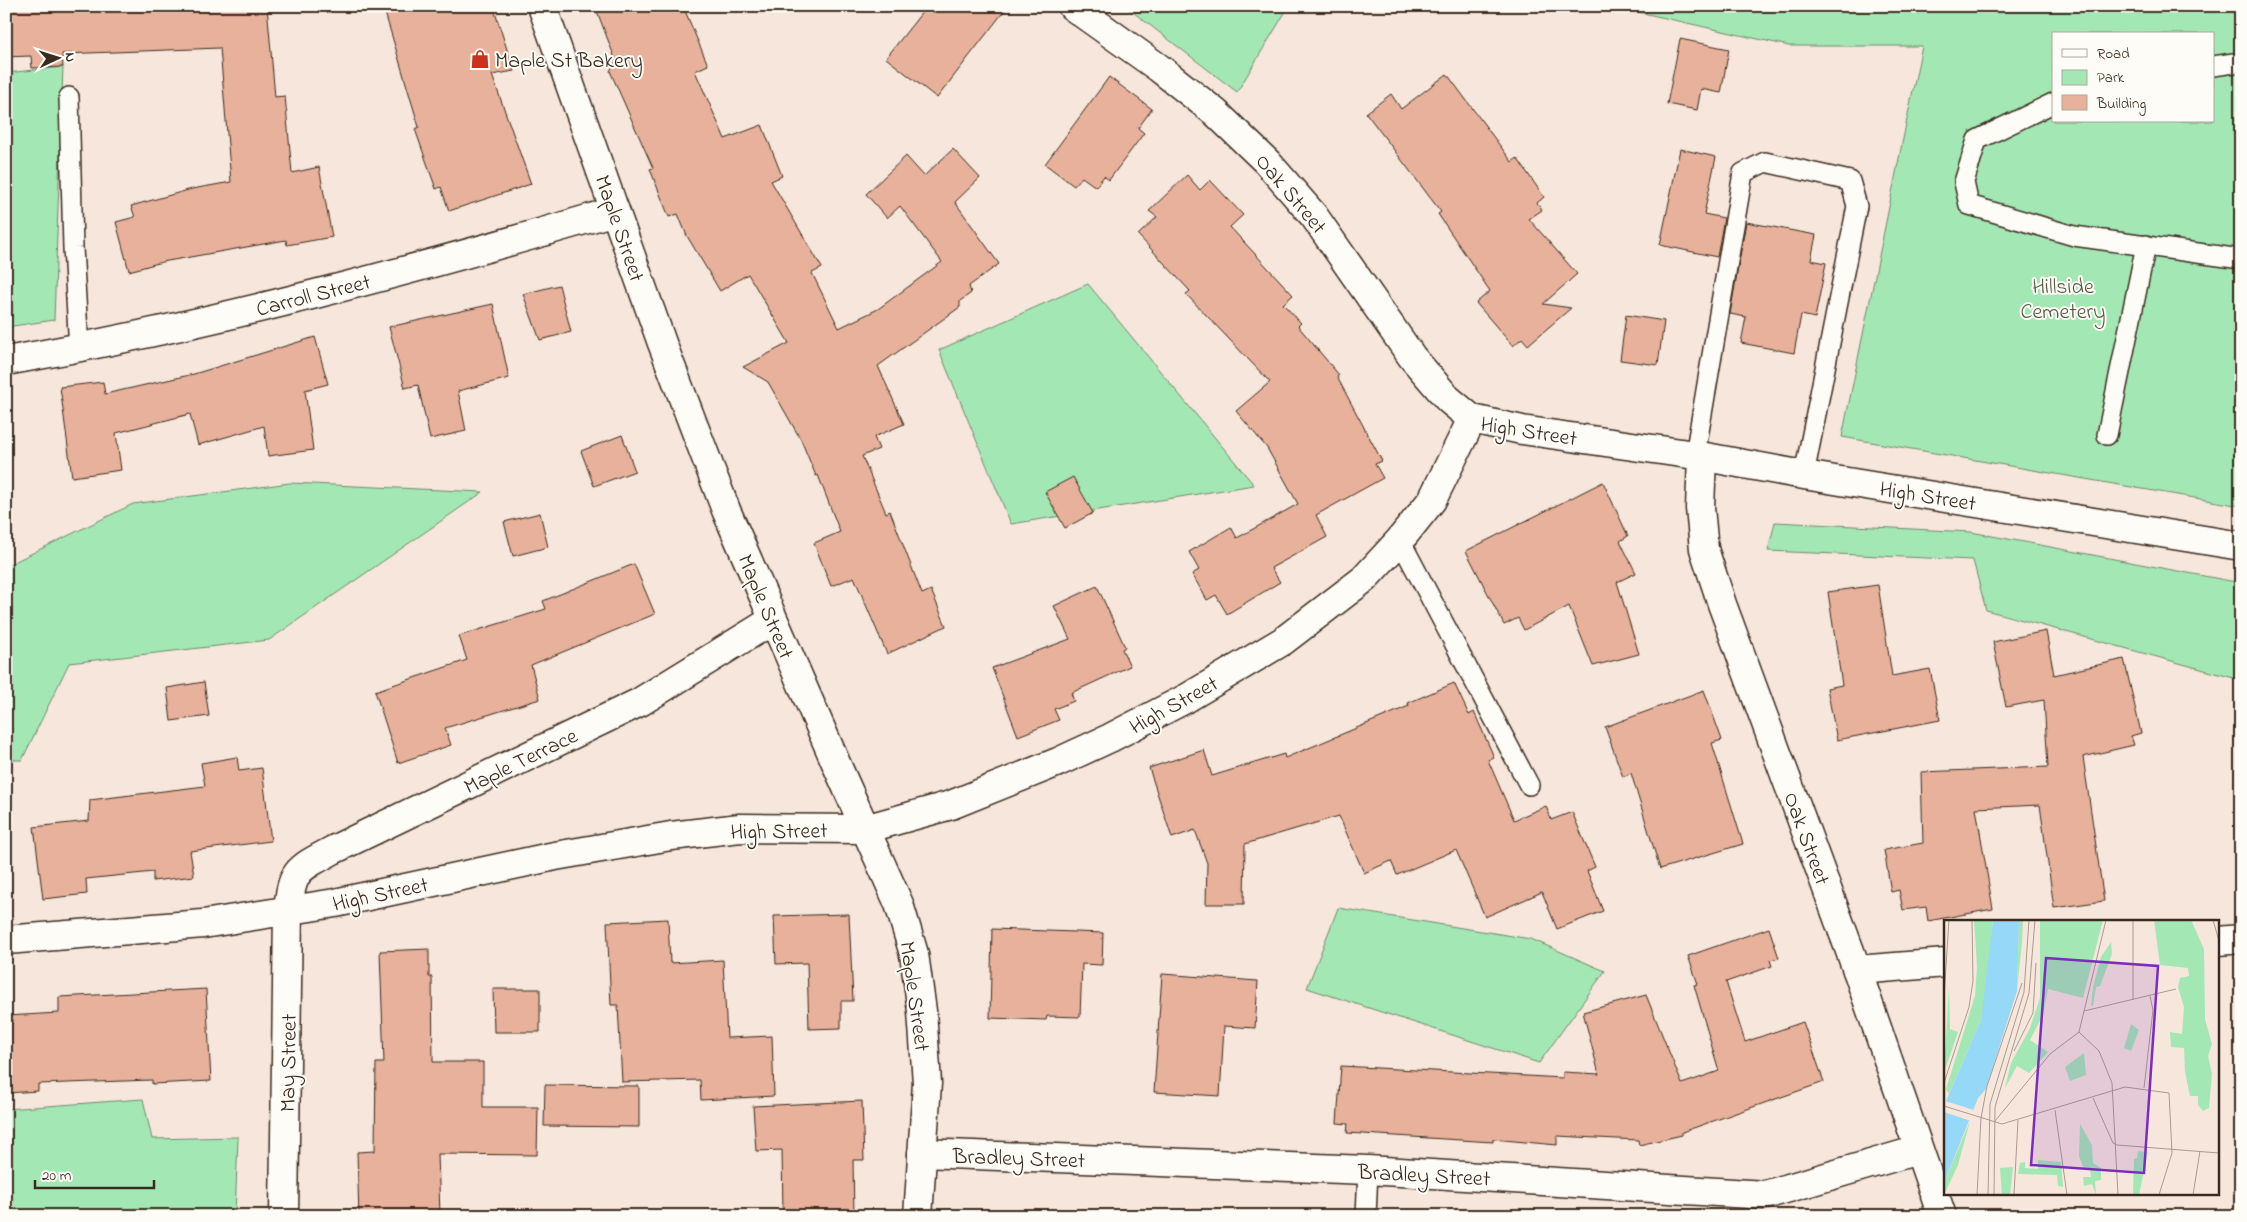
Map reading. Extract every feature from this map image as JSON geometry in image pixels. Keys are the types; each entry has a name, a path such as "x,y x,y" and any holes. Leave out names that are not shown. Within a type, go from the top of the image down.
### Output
{"street":[{"name":"Maple Street","path":"542,6 662,343 726,510 864,829 899,904 914,954 922,1011 927,1083 918,1216"},
{"name":"Oak Street","path":"1072,6 1159,68 1216,113 1268,162 1314,216 1412,357 1448,399 1472,419"},
{"name":"Carroll Street","path":"6,362 79,349 178,327 419,267 615,210"},
{"name":"High Street","path":"6,940 204,924 335,903 556,856 671,836 740,828 864,829 951,805 1058,762 1187,698 1283,641 1364,579 1400,540 1432,500 1472,419 1522,430 1698,456 2241,546"},
{"name":"Oak Street","path":"1698,456 1704,549 1722,604 1857,970 1942,1216"},
{"name":"Maple Terrace","path":"288,910 290,888 294,876 303,866 640,702 773,620"},
{"name":"May Street","path":"284,1216 288,910"},
{"path":"2220,940 2241,939"},
{"path":"1857,970 1944,963"},
{"name":"Bradley Street","path":"922,1153 1368,1170 1765,1195 1918,1150"}],"lane":[{"path":"2214,66 2241,62"},
{"path":"69,97 73,248 79,349"},
{"path":"2052,103 1977,140 1964,182 1969,205 2074,236 2146,244 2241,259"},
{"path":"1698,456 1743,173 1765,162 1850,182 1857,206 1804,475"},
{"path":"2107,435 2146,244"},
{"path":"1400,540 1529,785"},
{"path":"1366,1216 1368,1170"}],"green space":[{"path":"1125,6 1289,6 1237,92"},
{"name":"Hillside Cemetery","path":"1624,6 2241,6 2241,506 1842,437 1922,46 1789,46 1634,11"},
{"path":"63,67 54,320 6,327 6,73"},
{"path":"1088,284 1254,485 1011,524 939,350"},
{"path":"290,483 483,492 269,640 69,663 22,760 6,760 6,638 10,636 6,609 6,566 133,504"},
{"path":"1775,522 1971,532 2241,583 2241,680 1986,610 1973,560 1768,551"},
{"path":"1338,908 1531,939 1605,971 1539,1063 1307,988"},
{"path":"143,1099 152,1139 238,1137 235,1216 6,1216 6,1109"}],"building":[{"path":"6,6 267,6 275,97 285,96 292,173 319,167 332,237 287,245 286,240 162,262 129,271 116,222 135,217 131,206 192,189 231,182 220,48 62,54 63,67 32,68 31,56 6,57"},
{"path":"383,6 493,6 514,71 492,75 531,184 449,211 441,187 436,189 415,129 419,127"},
{"path":"595,6 683,6 708,65 695,71 725,139 762,125 782,176 771,181 822,268 812,273 839,328 878,309 942,262 900,206 887,218 866,194 906,156 924,176 953,149 980,178 955,202 999,264 969,286 971,293 960,301 960,307 878,366 904,424 874,437 879,449 862,456 886,513 890,511 922,594 931,590 946,626 887,654 854,577 831,586 814,543 840,532 818,475 816,476 801,440 768,382 743,367 789,343 748,274 720,291 687,236 678,214 669,217 650,169 653,168 610,71 616,61"},
{"path":"927,6 1008,6 937,98 886,58"},
{"path":"1680,39 1729,49 1721,93 1701,89 1697,110 1667,104"},
{"path":"1447,74 1512,162 1517,158 1544,197 1537,203 1542,210 1529,219 1577,274 1543,304 1571,308 1528,345 1522,338 1513,346 1476,303 1490,291 1438,214 1441,212 1366,113 1391,94 1401,109"},
{"path":"1109,77 1152,109 1138,128 1144,133 1109,180 1104,176 1096,187 1082,177 1074,186 1045,164"},
{"path":"1680,149 1716,157 1704,214 1724,218 1717,257 1660,245"},
{"path":"1187,175 1200,190 1210,180 1243,215 1230,227 1293,295 1283,304 1301,323 1298,326 1339,375 1337,377 1382,461 1375,464 1383,478 1316,515 1327,537 1271,568 1280,582 1227,614 1216,595 1207,600 1192,574 1199,570 1189,552 1231,527 1237,538 1298,504 1267,448 1236,411 1270,382 1186,294 1190,291 1138,235 1157,217 1149,211"},
{"path":"1746,222 1816,235 1811,260 1826,263 1815,318 1801,315 1794,353 1741,343 1746,317 1730,314"},
{"path":"559,285 571,332 540,340 523,294"},
{"path":"493,304 509,378 458,391 466,431 430,439 418,385 405,388 389,327"},
{"path":"1626,315 1664,321 1658,365 1620,360"},
{"path":"315,337 328,384 305,390 313,450 268,456 264,426 198,445 190,414 116,433 121,470 72,477 60,387 103,382 105,394 194,374"},
{"path":"622,435 635,471 594,486 581,451"},
{"path":"1073,477 1093,513 1065,528 1045,492"},
{"path":"1603,482 1628,536 1620,541 1636,573 1617,582 1639,654 1593,666 1569,606 1524,630 1518,618 1504,625 1466,551"},
{"path":"540,513 548,547 513,556 504,522"},
{"path":"634,564 655,614 531,665 540,699 445,728 451,745 398,763 375,691 467,660 459,636 546,609 543,601"},
{"path":"1878,585 1892,676 1930,669 1940,720 1837,740 1827,688 1842,685 1828,592"},
{"path":"1097,586 1125,647 1122,649 1130,666 1071,693 1074,701 1054,709 1059,720 1018,736 992,668 1070,639 1054,606"},
{"path":"2046,631 2054,675 2124,659 2141,733 2131,736 2134,745 2083,757 2104,901 2054,908 2040,805 1976,808 1993,909 1928,921 1926,907 1903,910 1899,890 1891,892 1884,850 1923,843 1921,772 2048,767 2044,700 2006,707 1993,642"},
{"path":"204,682 209,716 171,721 167,688"},
{"path":"1454,683 1469,715 1474,712 1494,757 1488,760 1514,820 1546,806 1551,820 1572,812 1595,867 1587,871 1603,911 1557,929 1542,892 1485,917 1456,850 1397,875 1391,861 1364,873 1339,816 1245,844 1244,904 1206,904 1207,863 1195,830 1172,838 1149,768 1204,750 1212,776 1284,754 1285,758 1409,706 1408,703"},
{"path":"1704,690 1722,740 1712,743 1743,844 1660,869 1631,773 1623,777 1605,727"},
{"path":"237,757 239,771 262,768 271,841 190,851 194,876 153,881 153,872 86,879 87,894 43,899 34,827 89,821 90,800 205,786 201,763"},
{"path":"849,914 853,1001 841,1001 841,1028 809,1029 807,963 776,964 774,916"},
{"path":"668,919 670,963 723,960 727,1038 772,1036 774,1096 701,1100 700,1080 622,1082 618,1005 611,1005 607,922"},
{"path":"1769,928 1779,958 1770,960 1772,966 1726,982 1745,1042 1803,1022 1824,1082 1682,1132 1682,1135 1639,1145 1638,1140 1557,1136 1557,1145 1493,1139 1493,1142 1347,1133 1348,1124 1337,1123 1341,1066 1563,1078 1563,1072 1599,1074 1583,1012 1646,995 1682,1084 1719,1071 1694,985 1698,984 1688,956"},
{"path":"992,929 1103,933 1102,965 1082,964 1080,1017 1047,1016 1046,1020 990,1018"},
{"path":"429,949 429,977 432,977 433,1062 483,1062 483,1107 538,1107 537,1155 438,1154 440,1216 359,1216 357,1152 375,1151 376,1063 384,1063 380,951"},
{"path":"1162,974 1258,981 1255,1028 1224,1026 1220,1096 1154,1092"},
{"path":"206,989 211,1081 152,1084 152,1080 38,1084 38,1091 6,1093 6,1016 59,1013 59,997"},
{"path":"493,989 540,989 540,1032 494,1032"},
{"path":"545,1085 639,1086 639,1127 544,1126"},
{"path":"862,1101 864,1160 853,1160 854,1216 783,1213 782,1150 756,1151 753,1106"}],"place":[{"name":"Maple St Bakery","path":"480,59"}]}
